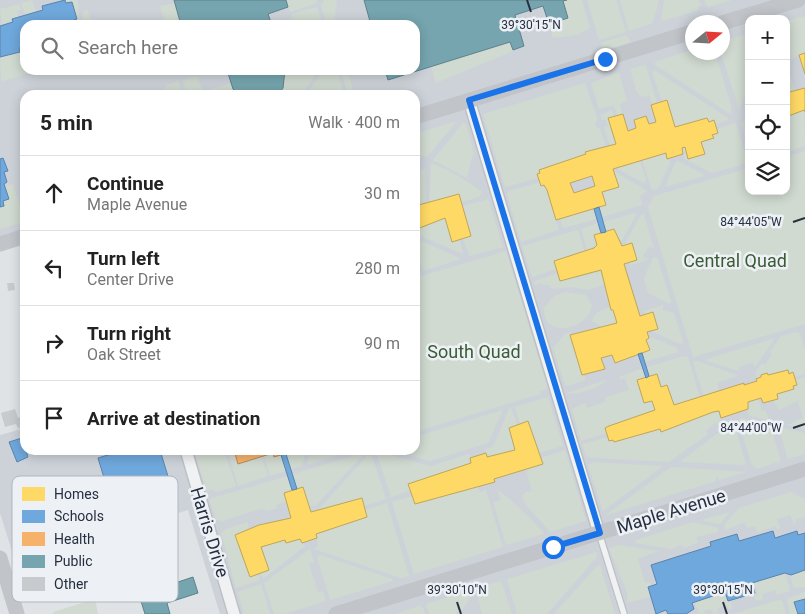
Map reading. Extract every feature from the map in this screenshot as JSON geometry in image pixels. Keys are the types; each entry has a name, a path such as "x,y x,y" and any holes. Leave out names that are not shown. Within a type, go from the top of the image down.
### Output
{"street":[{"path":"730,21 798,0"},
{"path":"420,115 685,34"},
{"path":"469,100 600,533"},
{"path":"0,244 20,238"},
{"name":"Harris Drive","path":"187,455 234,614"},
{"name":"Maple Avenue","path":"336,614 805,469"},
{"path":"0,558 12,598"},
{"path":"13,602 17,614"}],"lane":[{"path":"600,533 624,614"}],"shaded area":[{"path":"0,0 805,0 805,614 220,614 188,510 178,513 178,476 12,476 12,551 0,513 0,435 20,429 20,455 420,455 420,90 20,90 20,238 0,244"}],"green space":[{"path":"32,0 36,12 25,15 21,3"},
{"path":"65,0 78,0 79,20 74,20 77,19 72,2 66,3"},
{"path":"286,0 316,0 317,3 290,12"},
{"path":"324,0 337,0 334,20 326,20 321,5"},
{"path":"582,0 590,28 577,35 553,38 549,24 568,18 563,1"},
{"path":"587,0 616,0 626,32 599,40"},
{"path":"620,0 659,0 653,23 629,31"},
{"path":"664,0 699,0 701,6 698,6 699,10 661,21"},
{"path":"704,0 732,0 708,7"},
{"path":"174,3 179,20 164,20 160,6"},
{"path":"19,4 21,10 17,11 19,17 2,25 0,9"},
{"path":"317,7 321,20 289,20 292,19 291,14"},
{"path":"87,9 90,20 82,20 83,13"},
{"path":"805,16 805,53 791,59 790,56 790,20"},
{"path":"745,34 745,96 739,109 723,60 730,60 730,39"},
{"path":"626,35 631,42 604,50 600,43"},
{"path":"510,42 513,51 436,83 431,66"},
{"path":"20,52 20,75 23,75 1,82 0,57"},
{"path":"685,52 685,60 717,60 732,109 730,114 654,64 657,61"},
{"path":"643,65 646,66 657,103 653,105 649,95 641,97 636,90 630,69"},
{"path":"654,70 728,118 728,120 715,125 714,120 709,122 707,118 675,127 667,101 662,102 652,72"},
{"path":"619,72 627,101 620,104 622,114 617,115 614,105 599,109 591,83"},
{"path":"285,75 315,75 305,90 281,90 284,84"},
{"path":"320,75 338,75 343,90 310,90"},
{"path":"342,75 349,75 353,90 347,90"},
{"path":"790,75 795,91 790,92"},
{"path":"197,76 202,90 186,90 183,80"},
{"path":"178,81 181,90 165,90 166,85"},
{"path":"231,83 236,90 209,90"},
{"path":"585,83 598,121 595,123 597,129 600,128 606,147 603,146 586,151 586,154 539,169 538,178 505,187 483,114"},
{"path":"611,110 614,116 616,144 610,146 604,127 608,126 606,120 602,120 600,115"},
{"path":"804,110 805,146 790,151 790,150 790,115"},
{"path":"457,121 427,157 420,155 420,132"},
{"path":"745,121 745,135 741,123"},
{"path":"463,123 466,124 474,153 467,178 433,160"},
{"path":"736,123 745,153 745,164 712,173 685,159 682,148 685,147 688,159 705,154 701,142 713,138 712,135 716,129"},
{"name":"Central Quad","path":"805,151 805,324 693,357 648,207 654,196 745,169 745,195 790,195 790,156"},
{"path":"666,153 670,163 658,189 652,190 642,160"},
{"path":"640,161 646,180 644,183 616,168"},
{"path":"678,161 704,176 665,187 675,163"},
{"path":"431,163 464,179 482,192 479,197 462,202 459,194 429,203"},
{"path":"425,167 426,201 420,204 421,176 420,172"},
{"path":"614,171 647,191 640,196 642,205 602,217 599,207 606,205 602,192 618,187"},
{"path":"540,182 547,190 559,230 521,242 507,194 509,191"},
{"path":"13,184 20,206 20,223 0,229 0,207 4,206 3,201 9,199 5,186"},
{"path":"488,199 503,247 470,256 463,239 471,236 463,206"},
{"path":"594,209 597,219 563,228 560,219"},
{"path":"634,213 636,215 622,240 618,240 606,232 603,222"},
{"path":"644,214 654,249 649,246 643,256 648,260 631,265 629,262 637,259 632,243 624,245 641,215"},
{"path":"445,218 452,242 460,240 463,254 420,236 420,228"},
{"path":"598,223 601,233 594,235 597,245 587,250 581,229"},
{"path":"578,230 584,251 569,255 557,269 532,277 522,246"},
{"path":"420,240 461,259 423,271 420,259"},
{"name":"South Quad","path":"506,251 548,389 540,391 540,394 420,430 420,277"},
{"path":"657,257 671,301 670,304 648,293 644,278 653,258"},
{"path":"601,271 605,284 589,290 572,287 550,289 551,286 538,283 537,286 533,282 558,273 576,278"},
{"path":"565,292 586,295 592,306 582,322 565,328 550,324 545,318 544,308 554,296"},
{"path":"663,305 663,310 674,313 683,341 682,345 651,331 658,329 644,311"},
{"path":"610,307 613,310 617,323 602,327 591,321 597,312"},
{"path":"571,332 570,336 586,380 567,386 565,385 553,348 565,334"},
{"path":"796,332 800,334 805,350 805,374 795,377 793,373 789,374 788,370 768,375 767,373 757,379 755,373 762,363 765,365 772,354 770,352 781,336"},
{"path":"651,337 677,348 678,352 645,362 642,353 649,350 646,340"},
{"path":"775,338 755,367 753,362 738,367 739,371 704,360"},
{"path":"684,356 688,357 700,398 674,405 667,385 661,387 649,376 647,367"},
{"path":"697,361 737,376 717,383 719,390 704,397 693,362"},
{"path":"643,368 655,410 609,426 605,429 607,433 581,441 572,409 585,403 587,408 605,402 606,397 629,390 625,378 620,380 619,377"},
{"path":"805,377 805,429 787,425 803,418 798,401 779,410 773,400 778,398 777,394 793,386 795,380"},
{"path":"606,380 599,386 588,390 567,393"},
{"path":"548,397 563,446 539,453 528,422 520,424 515,407"},
{"path":"758,399 762,411 765,410 769,420 749,416 747,403"},
{"path":"511,408 517,425 509,428 515,450 487,457 485,449 493,447"},
{"path":"503,410 488,443 430,461 409,455 420,455 420,435"},
{"path":"719,411 721,425 719,426 716,423 706,430 708,434 669,462 593,458 586,456 582,444 608,437 614,442 660,429 662,432 680,426 679,424"},
{"path":"741,418 770,425 781,461 757,469 752,465 738,421"},
{"path":"731,423 734,423 746,465 680,462"},
{"path":"782,428 805,433 805,454 788,459 781,436"},
{"path":"565,450 586,521 550,532 527,506 522,497 525,492 532,491 526,469 543,463 541,458"},
{"path":"469,454 471,463 391,497 377,455 390,455 430,466"},
{"path":"196,455 226,455 236,486 216,492 212,489 207,491"},
{"path":"235,455 238,464 262,457 268,476 238,486 229,457"},
{"path":"274,455 274,457 281,455 286,471 270,476 264,456"},
{"path":"286,455 305,455 302,466 291,469"},
{"path":"309,455 338,455 307,465"},
{"path":"357,455 362,456 315,506 309,506 303,487 297,489 293,474"},
{"path":"368,455 372,456 386,499 364,506 344,503 318,510"},
{"path":"593,462 662,467 603,511 588,465"},
{"path":"671,467 746,472 719,480 717,477 715,478 716,481 606,515"},
{"path":"287,476 292,490 284,493 286,502 276,505 277,508 268,511 261,509 222,521 216,519 209,499"},
{"path":"477,486 480,492 486,490 503,547 414,574 392,502 412,496 415,504"},
{"path":"498,491 522,510 544,534 506,545 493,502 501,500"},
{"path":"791,492 805,499 805,517 795,520 796,524 794,525 790,515 777,519 780,529 777,530 776,526 757,532 755,526 747,528 745,522 725,530 724,525 739,508"},
{"path":"387,503 409,576 401,578 314,549 318,546 316,534 367,517 365,510"},
{"path":"730,512 720,524 704,521 704,519"},
{"path":"247,522 249,528 235,535 249,576 258,574 260,580 236,588 221,533 226,529"},
{"path":"693,522 718,528 718,532 696,537 698,543 684,548 682,545 671,549 635,543 636,540"},
{"path":"300,539 305,546 263,579 261,573 269,570 261,547 285,540 287,543"},
{"path":"619,545 658,551 638,559 645,583 650,582 651,586 648,587 650,597 627,603 627,592 609,548"},
{"path":"310,549 314,562 309,564 318,592 323,591 326,601 285,614 274,614 264,583"},
{"path":"597,552 597,557 547,614 517,614 507,579"},
{"path":"320,555 392,579 393,581 330,600 317,557"},
{"path":"600,565 615,614 554,614 597,566"},
{"path":"805,570 805,587 794,588 789,573 791,575"},
{"path":"785,573 790,591 777,595 775,590 762,594 763,599 756,601 754,596 758,595 754,582"},
{"path":"501,581 512,614 482,614 477,593 483,591 482,587"},
{"path":"261,584 270,614 244,614 238,592"},
{"path":"464,592 470,598 460,613 457,611 455,614 429,614 426,604"},
{"path":"725,592 728,601 731,601 732,609 729,610 726,605 718,608 719,613 713,614 711,609 704,611 705,614 699,614 695,602"},
{"path":"805,592 805,599 794,602 798,614 790,614 787,599"},
{"path":"778,600 782,601 786,614 733,614"},
{"path":"85,602 96,602 98,614 53,614 53,612"},
{"path":"419,606 423,608 425,614 395,614"}],"building: Homes":[{"path":"805,53 805,74 799,55"},
{"path":"805,88 805,112 804,110 790,115 790,92"},
{"path":"667,100 675,127 707,118 709,122 714,120 718,133 712,135 714,138 701,142 705,154 688,159 685,147 682,148 683,154 667,159 666,153 613,169 619,187 602,192 606,205 556,220 547,190 544,185 541,186 537,174 540,173 539,170 586,154 585,152 616,144 608,118 623,114 628,131 636,128 634,120 646,116 649,124 656,122 651,105","holes":["592,176 595,186 574,193 570,183"]},
{"path":"459,194 471,236 452,242 445,218 420,228 420,205"},
{"path":"614,229 622,246 632,243 637,260 624,264 640,316 653,312 658,329 647,332 649,338 646,340 650,350 615,363 612,355 601,358 605,369 582,375 570,335 617,323 613,310 611,310 601,270 560,281 554,261 594,248 597,245 594,235"},
{"path":"788,370 789,374 793,372 797,385 793,386 794,389 777,394 778,399 763,403 761,398 748,402 748,409 721,418 719,411 713,412 661,432 660,429 614,442 613,440 609,441 605,428 655,410 652,401 644,403 637,380 657,374 661,387 667,385 674,405 744,383 744,385 757,381 756,379 761,377 761,375 767,373 768,375"},
{"path":"528,421 543,464 494,479 495,482 415,504 408,484 471,463 470,458 486,453 487,457 515,450 509,428"},
{"path":"303,487 311,512 362,498 367,517 316,534 317,538 302,543 300,539 286,543 285,540 261,547 269,570 250,577 235,535 259,525 291,518 284,493"}],"building: Schools":[{"path":"65,0 66,3 72,2 77,19 20,20 20,52 0,57 0,26 13,22 12,19 43,10 42,6"},
{"path":"3,158 8,171 4,172 7,182 4,184 9,199 3,201 4,206 0,207 0,159"},
{"path":"599,207 606,232 601,233 594,209"},
{"path":"642,353 649,376 646,378 638,354"},
{"path":"20,439 20,455 27,455 28,457 17,462 9,442"},
{"path":"108,455 162,455 168,476 103,476 98,458"},
{"path":"281,455 286,455 297,489 292,490"},
{"path":"773,531 775,538 797,531 798,535 805,533 805,570 791,575 785,573 752,583 755,593 728,601 725,592 692,603 694,609 686,614 668,614 666,610 656,614 648,587 657,584 651,565 711,546 710,542 737,534 739,541"},
{"path":"805,599 805,614 798,614 794,602"}],"building: Health":[{"path":"235,455 267,455 238,464"}],"building: Public":[{"path":"174,0 286,0 288,7 268,14 270,20 180,20"},
{"path":"364,0 567,0 563,1 568,18 549,24 543,6 515,15 524,46 513,50 510,42 420,70 420,20 370,20"},
{"path":"229,75 284,75 282,90 233,89"},
{"path":"386,75 404,75 388,80"},
{"path":"193,577 198,593 178,599 178,582"},
{"path":"141,602 170,602 167,603 170,614 145,614"}],"building: Other":[{"path":"7,283 14,283 15,290 8,291"},
{"path":"15,409 18,418 20,417 20,427 18,428 16,424 5,427 1,413"}],"route":[{"path":"553,547 600,533 469,100 605,59"}]}
